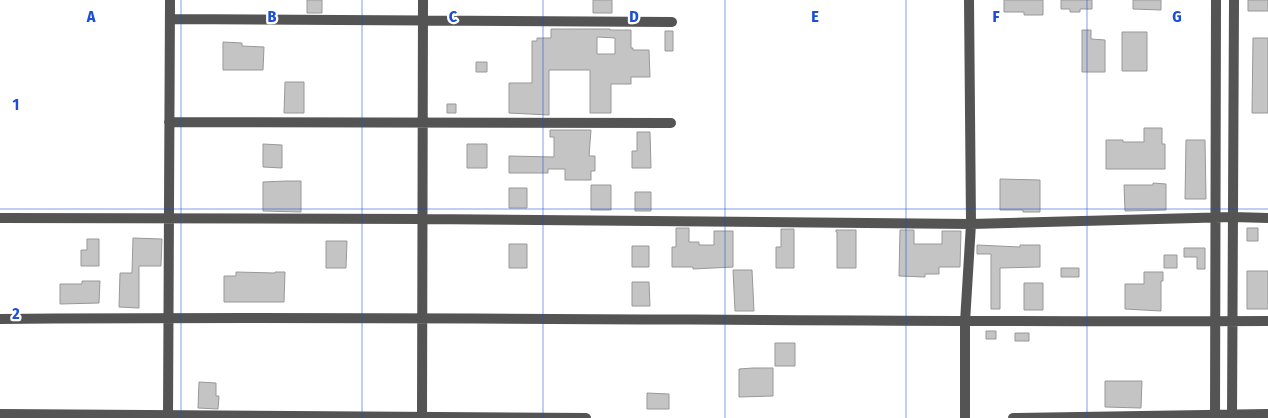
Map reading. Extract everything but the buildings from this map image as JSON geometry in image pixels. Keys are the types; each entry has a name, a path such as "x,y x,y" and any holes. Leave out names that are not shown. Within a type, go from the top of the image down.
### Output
{"street":[{"path":"168,417 170,0"},
{"path":"422,418 423,0"},
{"path":"965,418 965,322 971,224 969,0"},
{"path":"1215,416 1216,0"},
{"path":"1232,416 1234,0"},
{"path":"170,19 672,22"},
{"path":"169,122 671,123"},
{"path":"0,218 423,219 971,224 1233,217 1268,218"},
{"path":"0,319 422,318 965,322 1268,321"},
{"path":"0,414 168,417 586,418"},
{"path":"1013,418 1268,414"}]}
